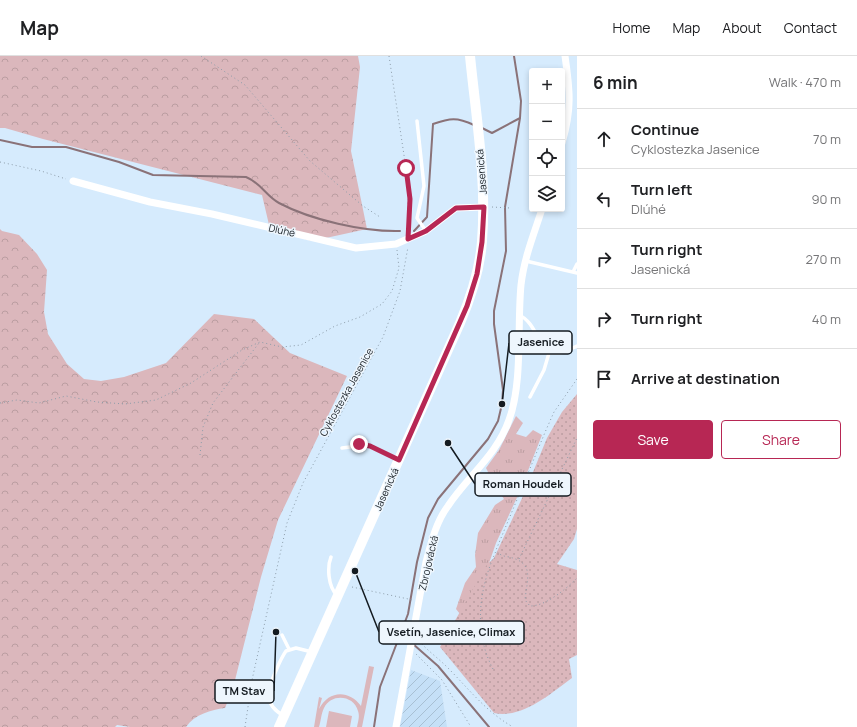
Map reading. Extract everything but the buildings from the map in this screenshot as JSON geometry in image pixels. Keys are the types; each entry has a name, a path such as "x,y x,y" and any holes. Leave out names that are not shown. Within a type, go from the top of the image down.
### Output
{"street":[{"name":"Jasenická","path":"279,727 467,306 477,274 481,248 484,207 470,56"},
{"path":"563,140 570,107 565,56"},
{"name":"Dlúhé","path":"73,181 150,202 212,214 356,248 396,244 425,229 456,208 484,207"},
{"name":"Zbrojovácká","path":"396,727 426,562 440,518 448,505 488,459 497,446 509,420 515,395 521,285 525,261 541,212"}],"lane":[{"path":"418,121 424,186 418,212 419,222 425,229"},
{"path":"525,261 575,272 577,264"},
{"path":"519,315 528,322 549,353"},
{"path":"549,353 560,353 577,346"},
{"path":"530,397 544,370 549,353"},
{"path":"342,448 359,444 366,445 399,460"},
{"path":"331,557 328,565 333,588 338,595"},
{"path":"282,635 289,649"},
{"path":"284,716 277,712 271,704 268,691 282,658 289,649 296,648 313,652"}],"path":[{"path":"201,56 245,85 310,161 364,206 380,217"},
{"name":"Cyklostezka Jasenice","path":"245,727 252,680 287,523 303,483 370,364 386,332 400,291 408,239 409,188 389,56"},
{"path":"0,162 42,171 73,181"},
{"path":"484,207 510,208"},
{"path":"0,404 17,400 39,403 66,396 96,402 125,404 156,400 191,383 242,350 260,342 282,347 301,345 335,326 360,317 382,304 392,291 399,268 396,244"},
{"path":"200,455 203,426 213,403 253,348 260,342"},
{"path":"493,669 485,655 479,608 486,576 554,412 577,379"},
{"path":"519,560 577,438"},
{"path":"496,550 500,555 519,560 524,563 528,571 525,600 530,606 536,605 559,594 577,578"},
{"path":"348,586 413,600"},
{"path":"413,637 448,668 473,697 498,718 513,727"},
{"path":"411,649 438,674 471,727"}],"shaded area":[{"path":"411,670 440,681 447,727 400,727"}],"green space":[{"path":"0,56 358,56 360,67 351,151 367,229 312,241 270,229 262,195 5,128 0,128"},
{"path":"0,229 2,231 19,235 37,254 47,270 44,312 48,334 67,364 84,379 101,381 124,377 166,363 214,314 254,319 290,353 347,376 278,520 261,577 233,688 225,708 209,711 194,719 186,727 130,727 117,725 115,727 0,727"},
{"path":"577,394 577,529 574,539 557,564 577,570 577,655 569,659 572,678 545,698 525,709 504,714 494,713 440,647 486,566 494,558 524,494 547,438 562,412"},
{"path":"516,416 523,423 516,434 526,437 533,430 542,435 520,491 496,543 486,572 460,614 456,609 465,583 476,567 475,555 478,533 495,505 504,499 486,478 488,472 486,468 499,450"},
{"path":"369,666 374,667 362,727 357,727 359,715 356,706 347,699 337,698 327,703 323,710 319,727 314,727 319,697 322,698 319,709 328,698 339,694 351,697 361,706"},
{"path":"329,711 352,716 350,727 326,727"}],"waterway":[{"path":"374,727 380,687 408,614 417,562 428,518 438,499 488,439 498,421 502,404 503,390 494,324 494,311 506,251 505,207 520,118 521,101 514,56"},
{"path":"482,128 492,133 520,118"},
{"path":"414,231 427,217 433,124 444,120 454,119 474,125"},
{"path":"0,140 32,147 66,147 119,162 153,175 246,177 256,183 274,200 306,215 354,227 386,231 400,231"},
{"path":"401,634 410,641"},
{"path":"413,644 438,666 489,727"}],"place":[{"name":"Jasenice","path":"502,404"},
{"name":"Roman Houdek","path":"448,443"},
{"name":"Vsetín, Jasenice, Climax","path":"355,571"},
{"name":"TM Stav","path":"276,632"}],"route":[{"path":"359,444 370,446 399,460 460,323 477,274 482,242 484,207 456,208 426,231 408,239 410,226 410,199 406,168"}]}
